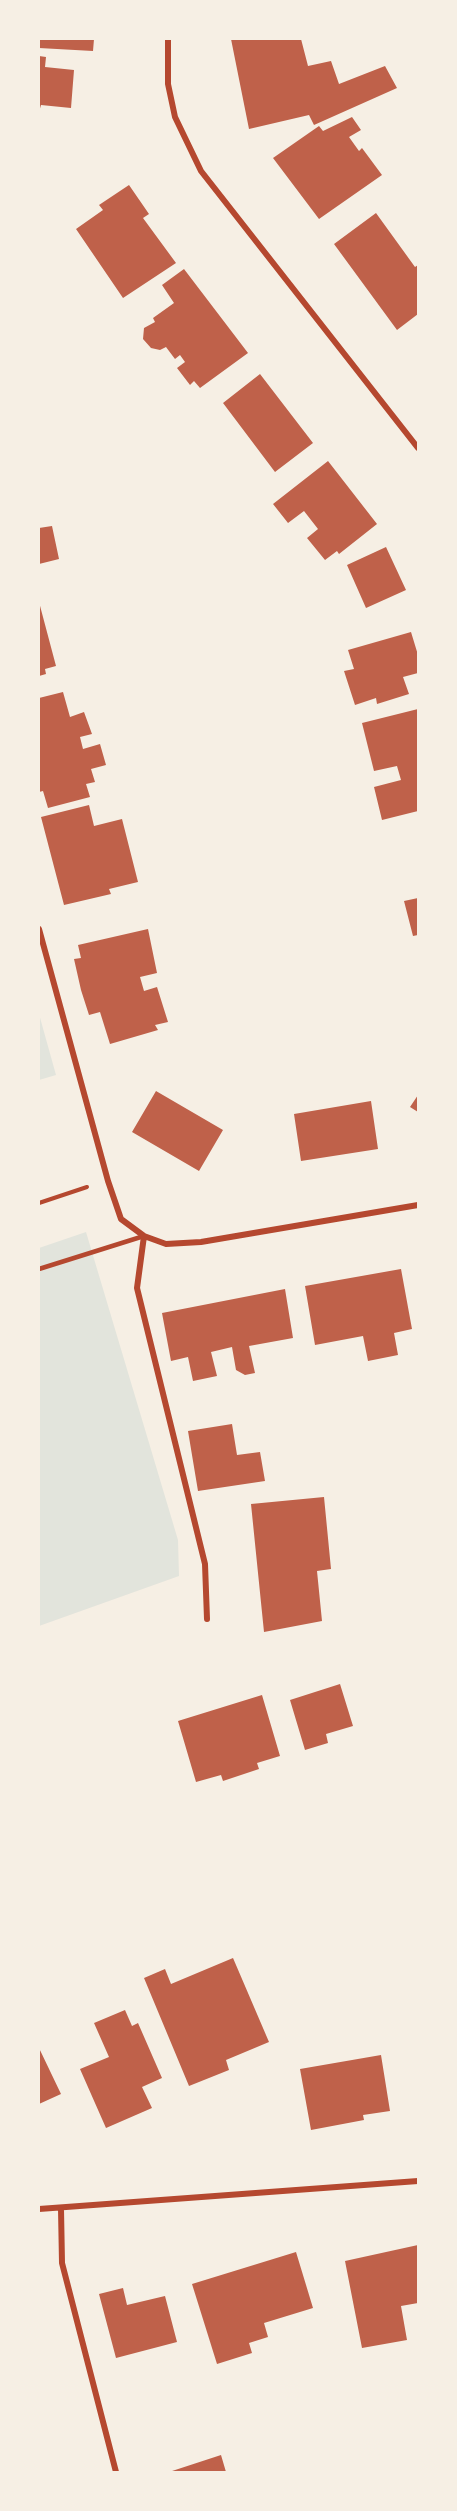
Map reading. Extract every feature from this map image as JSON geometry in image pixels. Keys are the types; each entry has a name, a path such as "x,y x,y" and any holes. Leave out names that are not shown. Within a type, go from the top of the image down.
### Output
{"street":[{"path":"168,39 168,84 175,117 201,171 418,448"},
{"path":"39,930 108,1181 122,1219 144,1236 166,1244 201,1242 418,1205"},
{"path":"144,1236 137,1288 205,1564 207,1619"},
{"path":"39,2209 418,2181"},
{"path":"61,2209 62,2263 116,2472"}],"lane":[{"path":"39,1269 144,1236"}],"path":[{"path":"39,1203 108,1181"}],"shaded area":[{"path":"39,1014 56,1075 39,1080"},
{"path":"86,1232 178,1540 179,1576 39,1626 39,1248"}],"building":[{"path":"39,39 94,39 93,51 39,48"},
{"path":"231,39 301,39 308,66 331,61 339,84 385,66 397,88 314,125 309,115 249,129"},
{"path":"39,56 46,57 45,67 74,70 71,108 41,105 39,112"},
{"path":"352,117 361,130 349,137 359,151 362,148 382,175 319,219 273,158 319,126 323,131"},
{"path":"129,185 149,214 143,218 176,263 123,298 76,229 103,210 99,205"},
{"path":"376,213 415,267 418,265 418,314 397,330 334,244"},
{"path":"184,269 248,353 200,388 194,381 190,385 177,368 185,362 180,355 175,359 166,347 160,350 151,348 143,339 144,328 155,322 153,318 174,303 162,285"},
{"path":"260,374 313,443 275,472 223,403"},
{"path":"328,461 377,524 339,554 337,551 325,560 307,538 318,529 304,511 288,523 273,504"},
{"path":"52,526 59,559 39,564 39,528"},
{"path":"386,547 406,590 366,608 347,565"},
{"path":"39,602 56,666 45,669 46,674 39,676"},
{"path":"411,632 418,655 418,673 403,677 409,694 377,704 376,698 355,705 344,671 354,669 348,650"},
{"path":"63,692 70,717 84,712 92,734 80,737 83,749 100,744 106,765 91,769 95,782 86,784 90,797 48,808 43,791 39,792 39,698"},
{"path":"418,709 418,811 382,820 374,787 401,780 397,766 374,771 362,723"},
{"path":"89,805 94,826 122,819 138,882 109,889 111,894 64,905 41,817"},
{"path":"418,898 418,935 413,936 404,901"},
{"path":"148,929 157,973 140,977 144,991 157,987 168,1022 155,1025 158,1030 110,1044 100,1012 89,1015 74,959 81,958 78,945"},
{"path":"156,1091 223,1130 199,1171 132,1132"},
{"path":"418,1095 418,1112 410,1107"},
{"path":"371,1101 378,1149 301,1161 294,1114"},
{"path":"401,1269 412,1329 394,1333 398,1355 368,1361 363,1336 315,1345 305,1286"},
{"path":"285,1289 293,1338 249,1346 255,1373 245,1375 236,1370 232,1347 211,1352 217,1376 193,1381 188,1357 171,1361 162,1313"},
{"path":"232,1424 237,1455 260,1452 265,1481 198,1491 188,1431"},
{"path":"324,1497 331,1569 317,1571 322,1621 264,1632 251,1504"},
{"path":"340,1684 353,1726 326,1734 328,1743 305,1750 290,1700"},
{"path":"262,1695 280,1756 257,1763 259,1769 223,1781 221,1775 196,1782 178,1721"},
{"path":"233,1958 269,2042 226,2060 229,2070 189,2086 144,1978 165,1969 171,1984"},
{"path":"125,2010 132,2026 138,2023 162,2078 142,2087 152,2108 106,2128 80,2069 109,2057 94,2023"},
{"path":"39,2048 61,2094 39,2104"},
{"path":"381,2055 390,2111 363,2115 364,2120 311,2130 300,2069"},
{"path":"418,2245 418,2303 401,2306 407,2340 362,2348 345,2261"},
{"path":"296,2252 313,2308 264,2323 268,2337 249,2343 252,2353 217,2364 192,2284"},
{"path":"123,2288 127,2305 165,2296 177,2342 116,2358 99,2294"},
{"path":"221,2455 226,2472 169,2472"}]}
